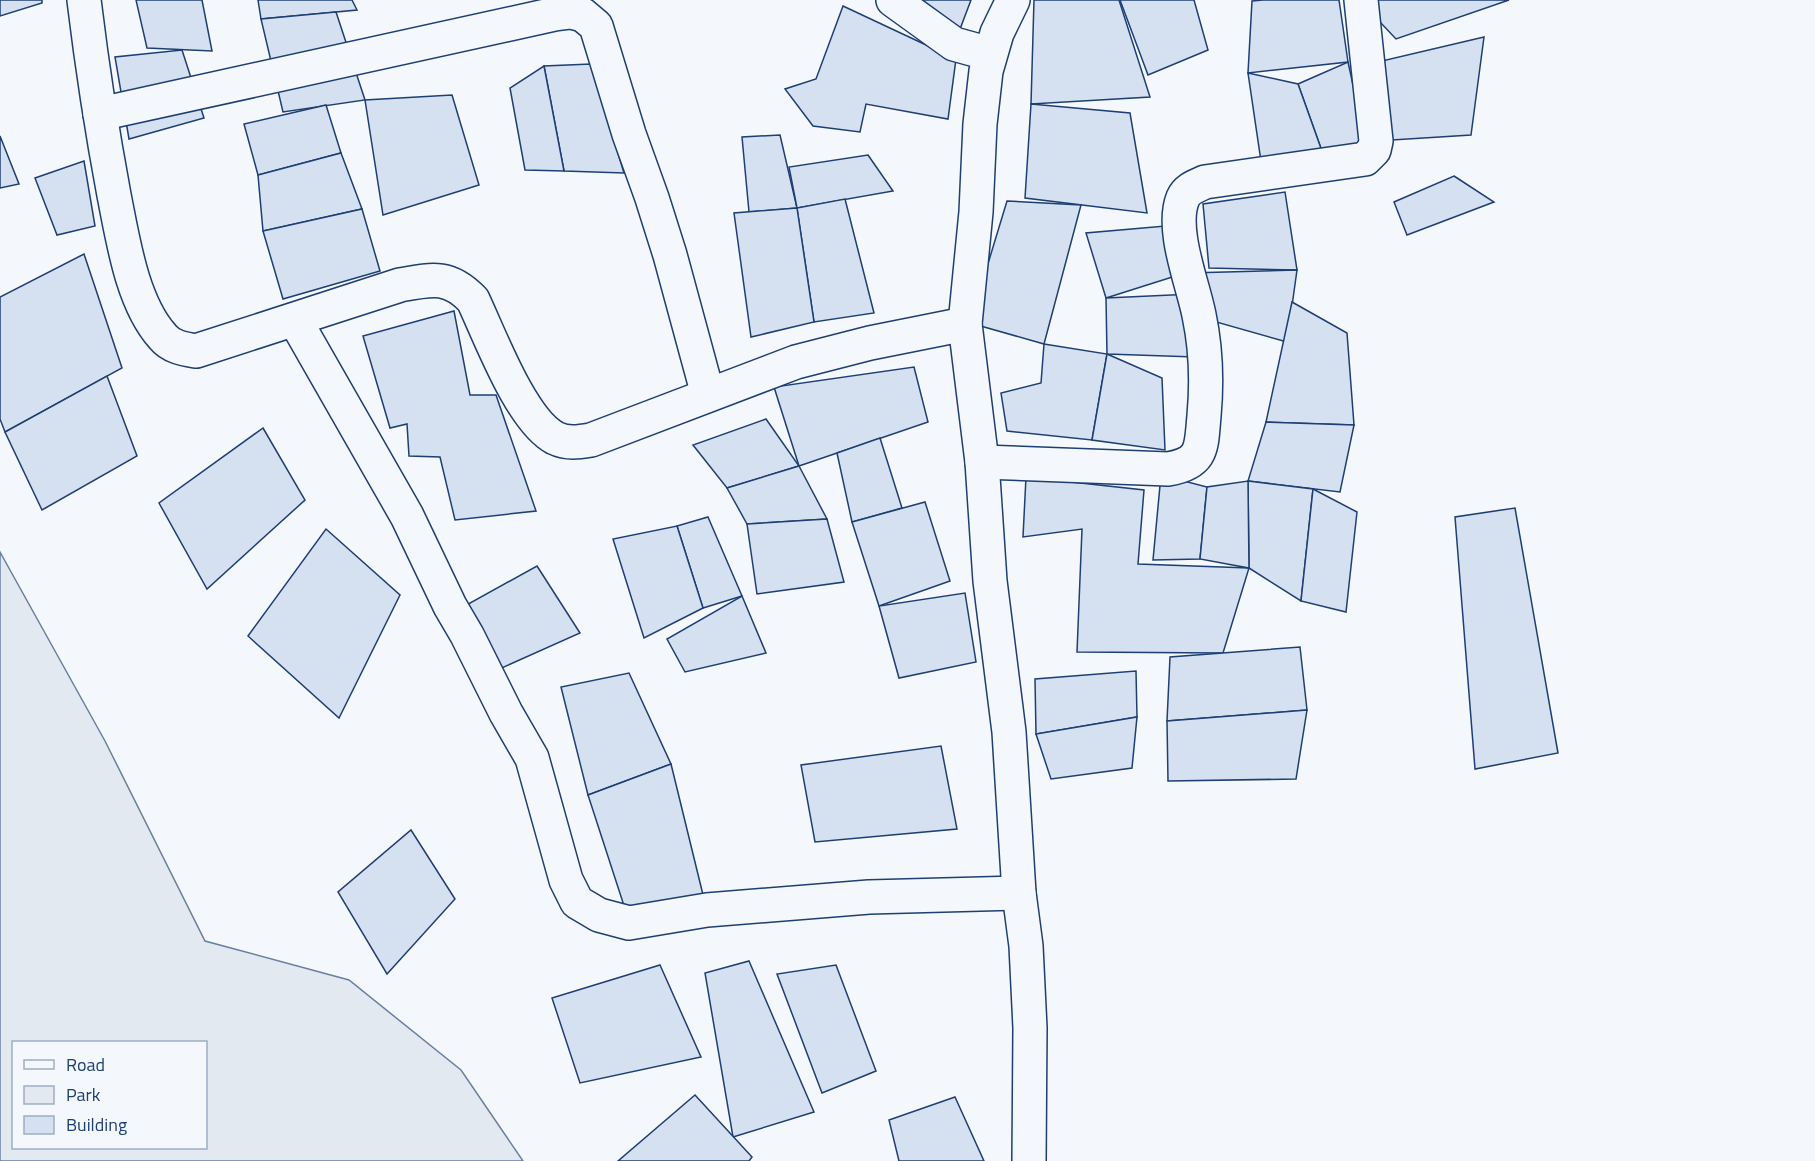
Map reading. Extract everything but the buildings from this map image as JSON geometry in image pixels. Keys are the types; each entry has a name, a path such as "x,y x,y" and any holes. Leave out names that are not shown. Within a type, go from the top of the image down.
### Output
{"street":[{"path":"84,0 100,114 121,230 135,282 147,316 164,339 180,349 196,351 400,285 425,280 443,281 461,287 473,300 522,404 541,427 556,438 573,443 591,440 796,362 870,343 965,324"},
{"path":"893,0 954,44 990,54"},
{"path":"1012,0 997,33 986,71 965,324 981,462 990,581 1009,732 1019,893 1026,946 1030,1028 1029,1161"},
{"path":"981,462 1168,469 1183,466 1192,461 1201,450 1207,387 1200,318 1182,247 1180,224 1183,198 1188,191 1204,182 1365,159 1371,154 1376,141 1361,0"},
{"path":"100,114 555,14 572,12 583,15 596,26 604,47 628,134 670,255 708,395"},
{"path":"295,320 407,516 450,606 532,758 566,880 577,902 599,915 629,923 707,910 869,897 1019,893"}],"green space":[{"path":"0,552 105,741 205,941 349,980 461,1070 523,1161 0,1161"}]}
